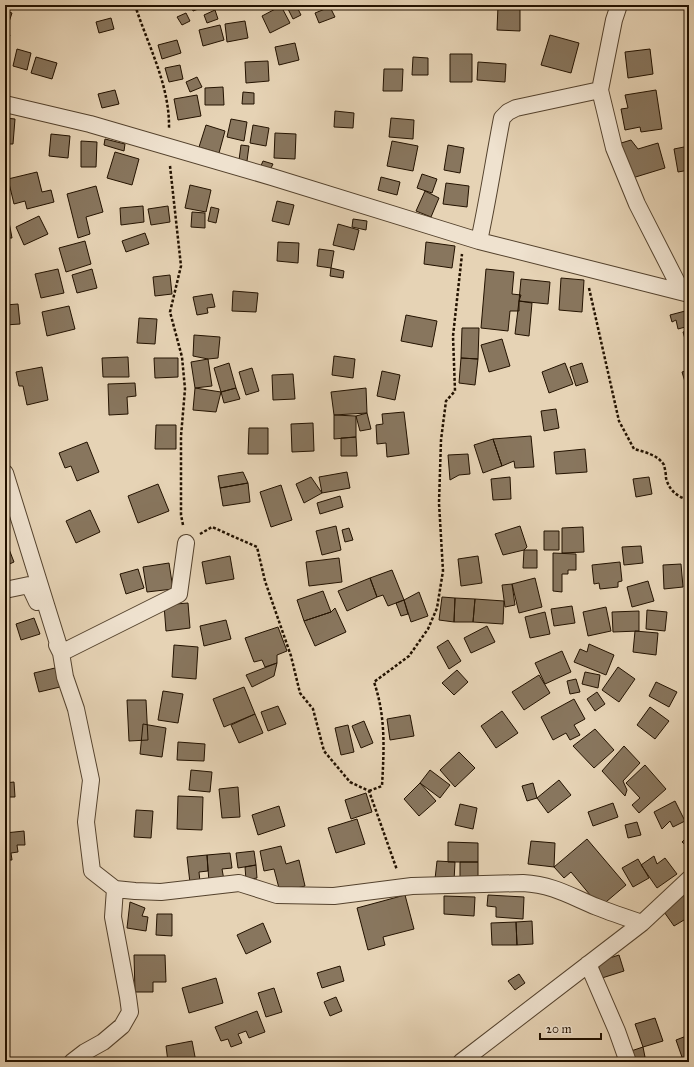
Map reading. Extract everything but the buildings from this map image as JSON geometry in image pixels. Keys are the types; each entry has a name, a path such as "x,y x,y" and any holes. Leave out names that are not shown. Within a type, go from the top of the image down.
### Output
{"street":[{"path":"619,5 614,20 600,90 614,148 637,204 685,293"},
{"path":"479,240 488,200 491,173 502,118 508,112 516,108 600,90"},
{"path":"5,104 90,124 464,236 685,293"},
{"path":"5,473 61,653 65,677 76,709 90,780 86,822 92,871 115,889 135,892 161,892 239,883 277,895 334,896 402,887 523,883 538,884 554,888 598,908 642,923"},
{"path":"61,653 179,594 186,543"},
{"path":"5,590 29,584 61,653"},
{"path":"461,1062 642,923 689,879"},
{"path":"72,1062 102,1042 122,1026 130,1012 113,917 115,889"},
{"path":"588,964 617,1031 628,1062"}],"path":[{"path":"135,5 160,71 167,102 169,122 169,147 181,266 170,312 182,357 185,389 181,436 181,515 186,543 212,527 257,547 265,581 291,656 300,693 313,709 324,751 350,782 369,791 402,887"},
{"path":"369,791 382,786 384,750 380,701 374,682 409,656 428,629 437,608 443,571 439,504 441,440 446,401 455,391 453,336 464,236"},
{"path":"584,268 619,421 634,449 648,452 656,458 664,466 668,484 673,492 680,498 689,500"}]}
